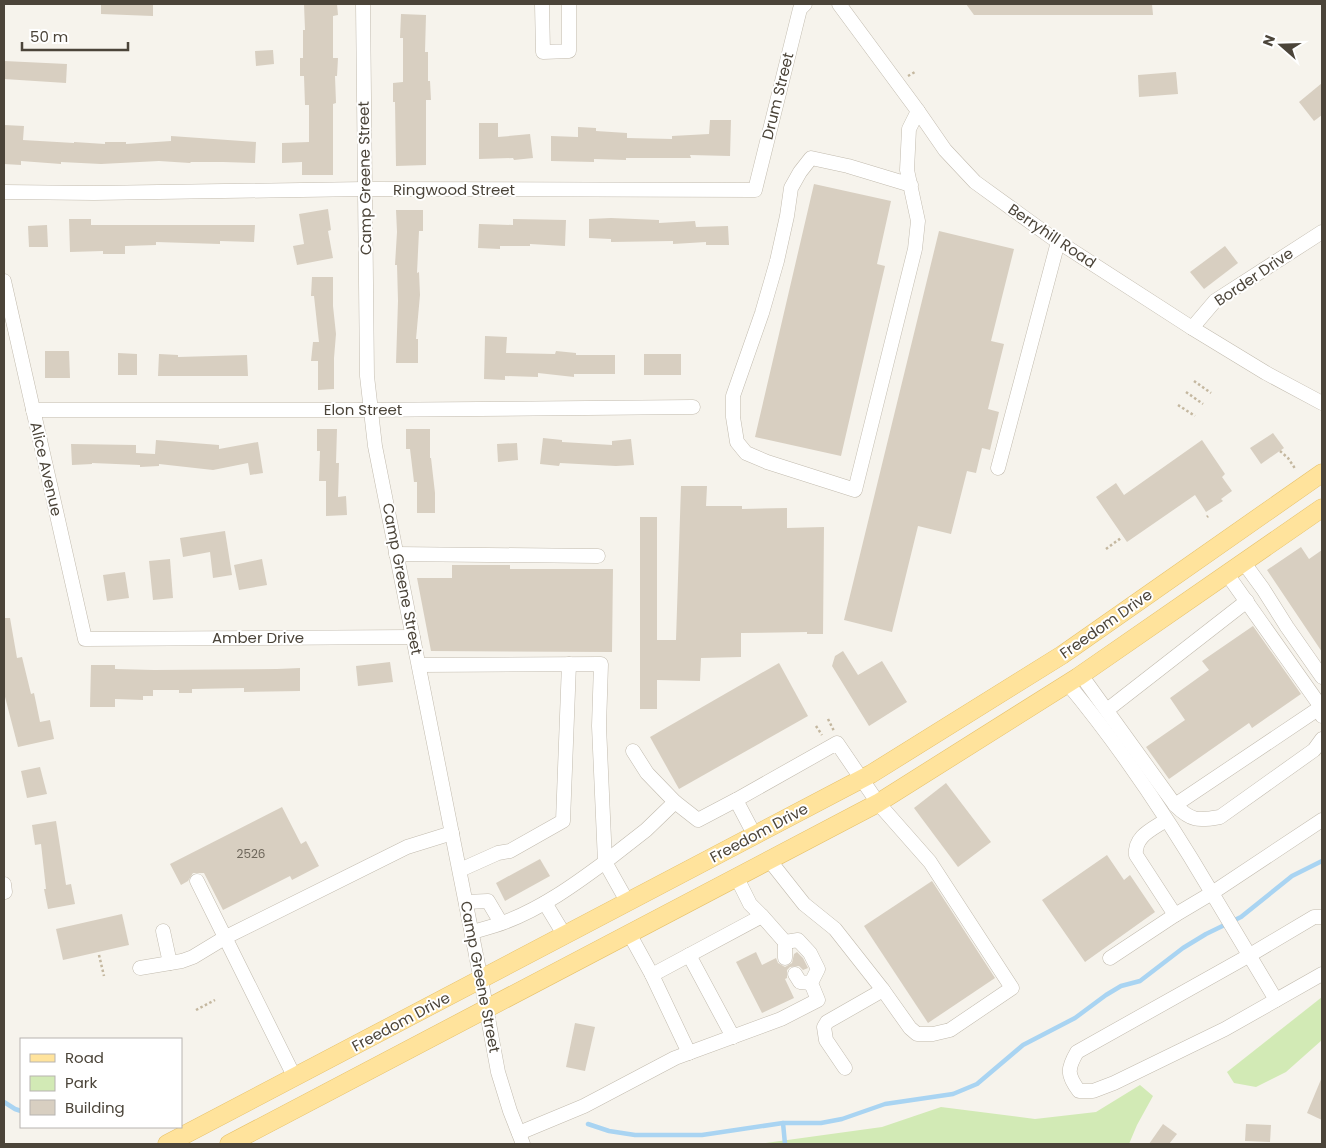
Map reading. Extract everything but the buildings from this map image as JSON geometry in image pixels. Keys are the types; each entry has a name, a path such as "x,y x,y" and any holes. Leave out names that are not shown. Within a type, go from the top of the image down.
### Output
{"main road":[{"name":"Freedom Drive","path":"167,1144 861,780 1062,655 1322,473"},
{"name":"Freedom Drive","path":"230,1144 878,803 1074,680 1322,508"}],"street":[{"name":"Camp Greene Street","path":"363,4 367,376 375,446 460,870 498,1072 521,1139"},
{"path":"542,4 542,52 569,52 569,4"},
{"name":"Drum Street","path":"755,190 800,9 805,4"},
{"name":"Berryhill Road","path":"839,4 945,150 975,182 1058,242 1192,328 1266,373 1322,403"},
{"path":"911,184 812,158 800,172 791,188 777,261 762,313 733,396 733,417 737,442 746,453 767,462 855,490 915,249 918,221 911,184 907,170 909,129 918,111"},
{"name":"Ringwood Street","path":"4,192 94,193 365,189 755,190"},
{"name":"Border Drive","path":"1192,328 1215,301 1322,232"},
{"path":"998,468 1058,242"},
{"name":"Alice Avenue","path":"4,281 85,639 103,639"},
{"name":"Elon Street","path":"33,410 370,410 693,407"},
{"path":"396,554 598,556"},
{"path":"1244,563 1322,677"},
{"path":"1175,805 1322,712 1228,574"},
{"path":"1107,710 1248,601"},
{"name":"Amber Drive","path":"103,639 413,637"},
{"path":"460,870 498,853 510,851 563,821 569,664"},
{"path":"419,665 601,664 598,726 605,862 628,903"},
{"path":"1074,680 1107,710 1175,805 1186,816 1205,820 1220,817 1314,750 1322,739"},
{"path":"1074,680 1166,820 1276,1000"},
{"path":"633,751 647,773 675,802 698,820 837,743 878,803 930,862 1012,988 950,1030 933,1034 917,1034 910,1028 835,929 804,904 770,861"},
{"path":"736,800 755,836"},
{"path":"472,932 501,923 545,902 576,883 646,830 675,802"},
{"path":"1166,820 1142,836 1137,842 1135,849 1136,855 1175,915"},
{"path":"1110,958 1322,820"},
{"path":"140,968 193,957 226,937 407,847 452,833"},
{"path":"737,878 750,904 785,942 785,958"},
{"path":"197,881 295,1078"},
{"path":"466,902 488,901 501,923"},
{"path":"545,902 566,936"},
{"path":"652,975 762,916"},
{"path":"1322,917 1314,917 1077,1052 1069,1066 1070,1079 1079,1091 1093,1092 1225,1029 1322,974"},
{"path":"163,931 170,963"},
{"path":"630,935 652,975 689,1053"},
{"path":"521,1139 676,1058 781,1019 818,1000 811,983 818,969 810,953 798,940 785,942"},
{"path":"689,955 733,1037"},
{"path":"795,974 800,982 811,983"},
{"path":"845,1068 826,1040 824,1027 827,1022 883,990"}],"path":[{"path":"1194,381 1211,393"},
{"path":"1186,392 1203,404"},
{"path":"1178,404 1195,416"},
{"path":"1280,451 1288,458 1296,470"},
{"path":"1106,549 1121,538"},
{"path":"99,955 104,976"},
{"path":"196,1010 215,1000"}],"green space":[{"path":"1322,997 1322,1040 1286,1072 1256,1087 1234,1083 1227,1072"},
{"path":"1140,1085 1153,1096 1129,1144 759,1144 882,1127 941,1107 1035,1119 1096,1112"}],"waterway":[{"path":"588,1124 609,1131 635,1135 702,1135 783,1123 821,1123 842,1119 885,1104 953,1094 977,1084 1023,1045 1075,1018 1121,986 1140,981 1183,948 1206,934 1241,917 1292,876 1322,861"},
{"path":"4,1102 20,1111"},
{"path":"783,1123 785,1144"}]}
